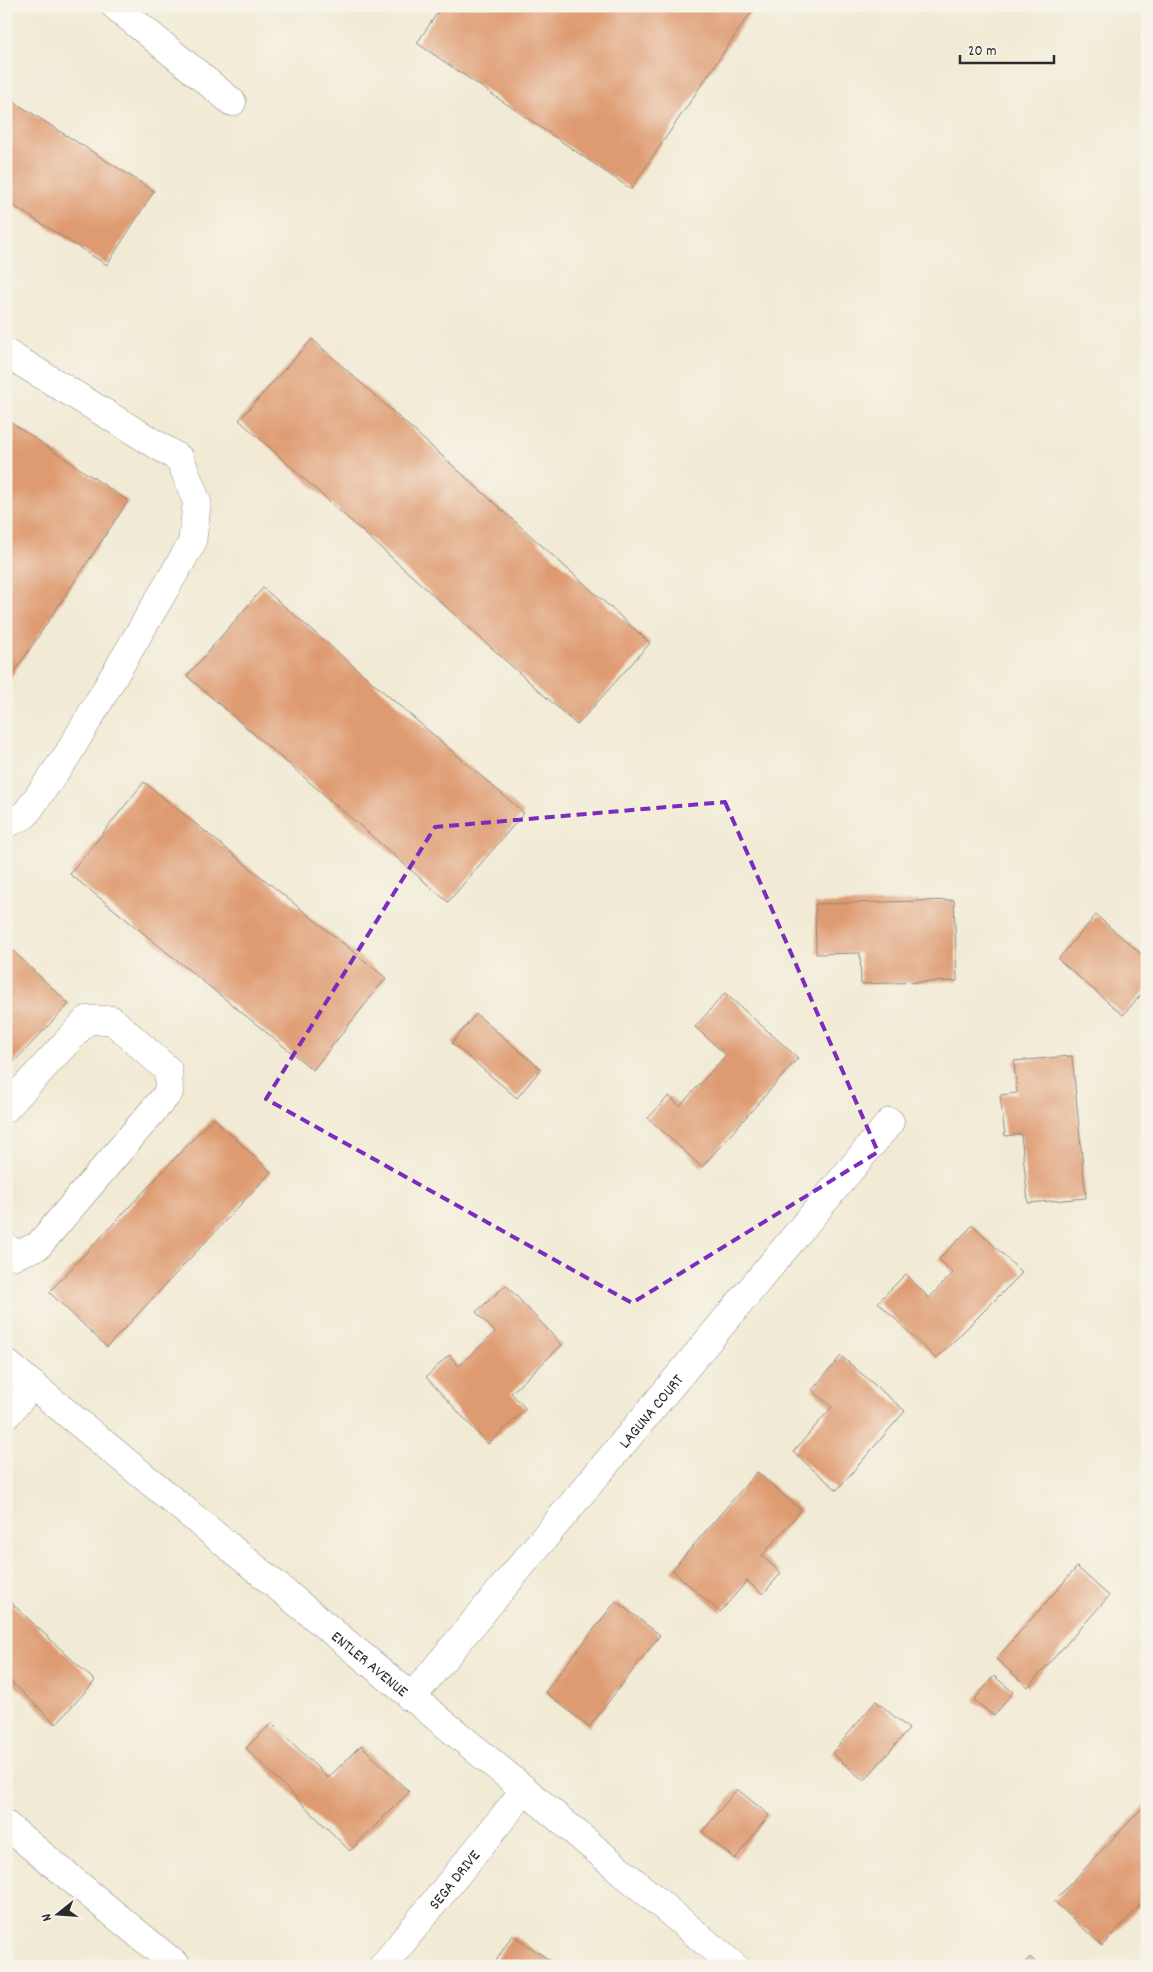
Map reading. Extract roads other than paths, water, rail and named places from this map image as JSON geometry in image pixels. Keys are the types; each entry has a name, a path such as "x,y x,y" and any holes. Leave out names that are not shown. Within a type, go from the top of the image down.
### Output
{"street":[{"path":"115,6 232,102"},
{"path":"6,353 180,459 197,502 192,544 73,746 25,815 6,824"},
{"path":"6,1108 87,1020 112,1020 168,1070 169,1092 38,1246 15,1256 6,1247"},
{"name":"LAGUNA COURT","path":"411,1698 890,1122"},
{"name":"ENTLER AVENUE","path":"6,1363 525,1790 734,1966"},
{"path":"6,1416 32,1385"},
{"name":"SEGA DRIVE","path":"383,1966 525,1790"},
{"path":"6,1825 177,1966"}]}
